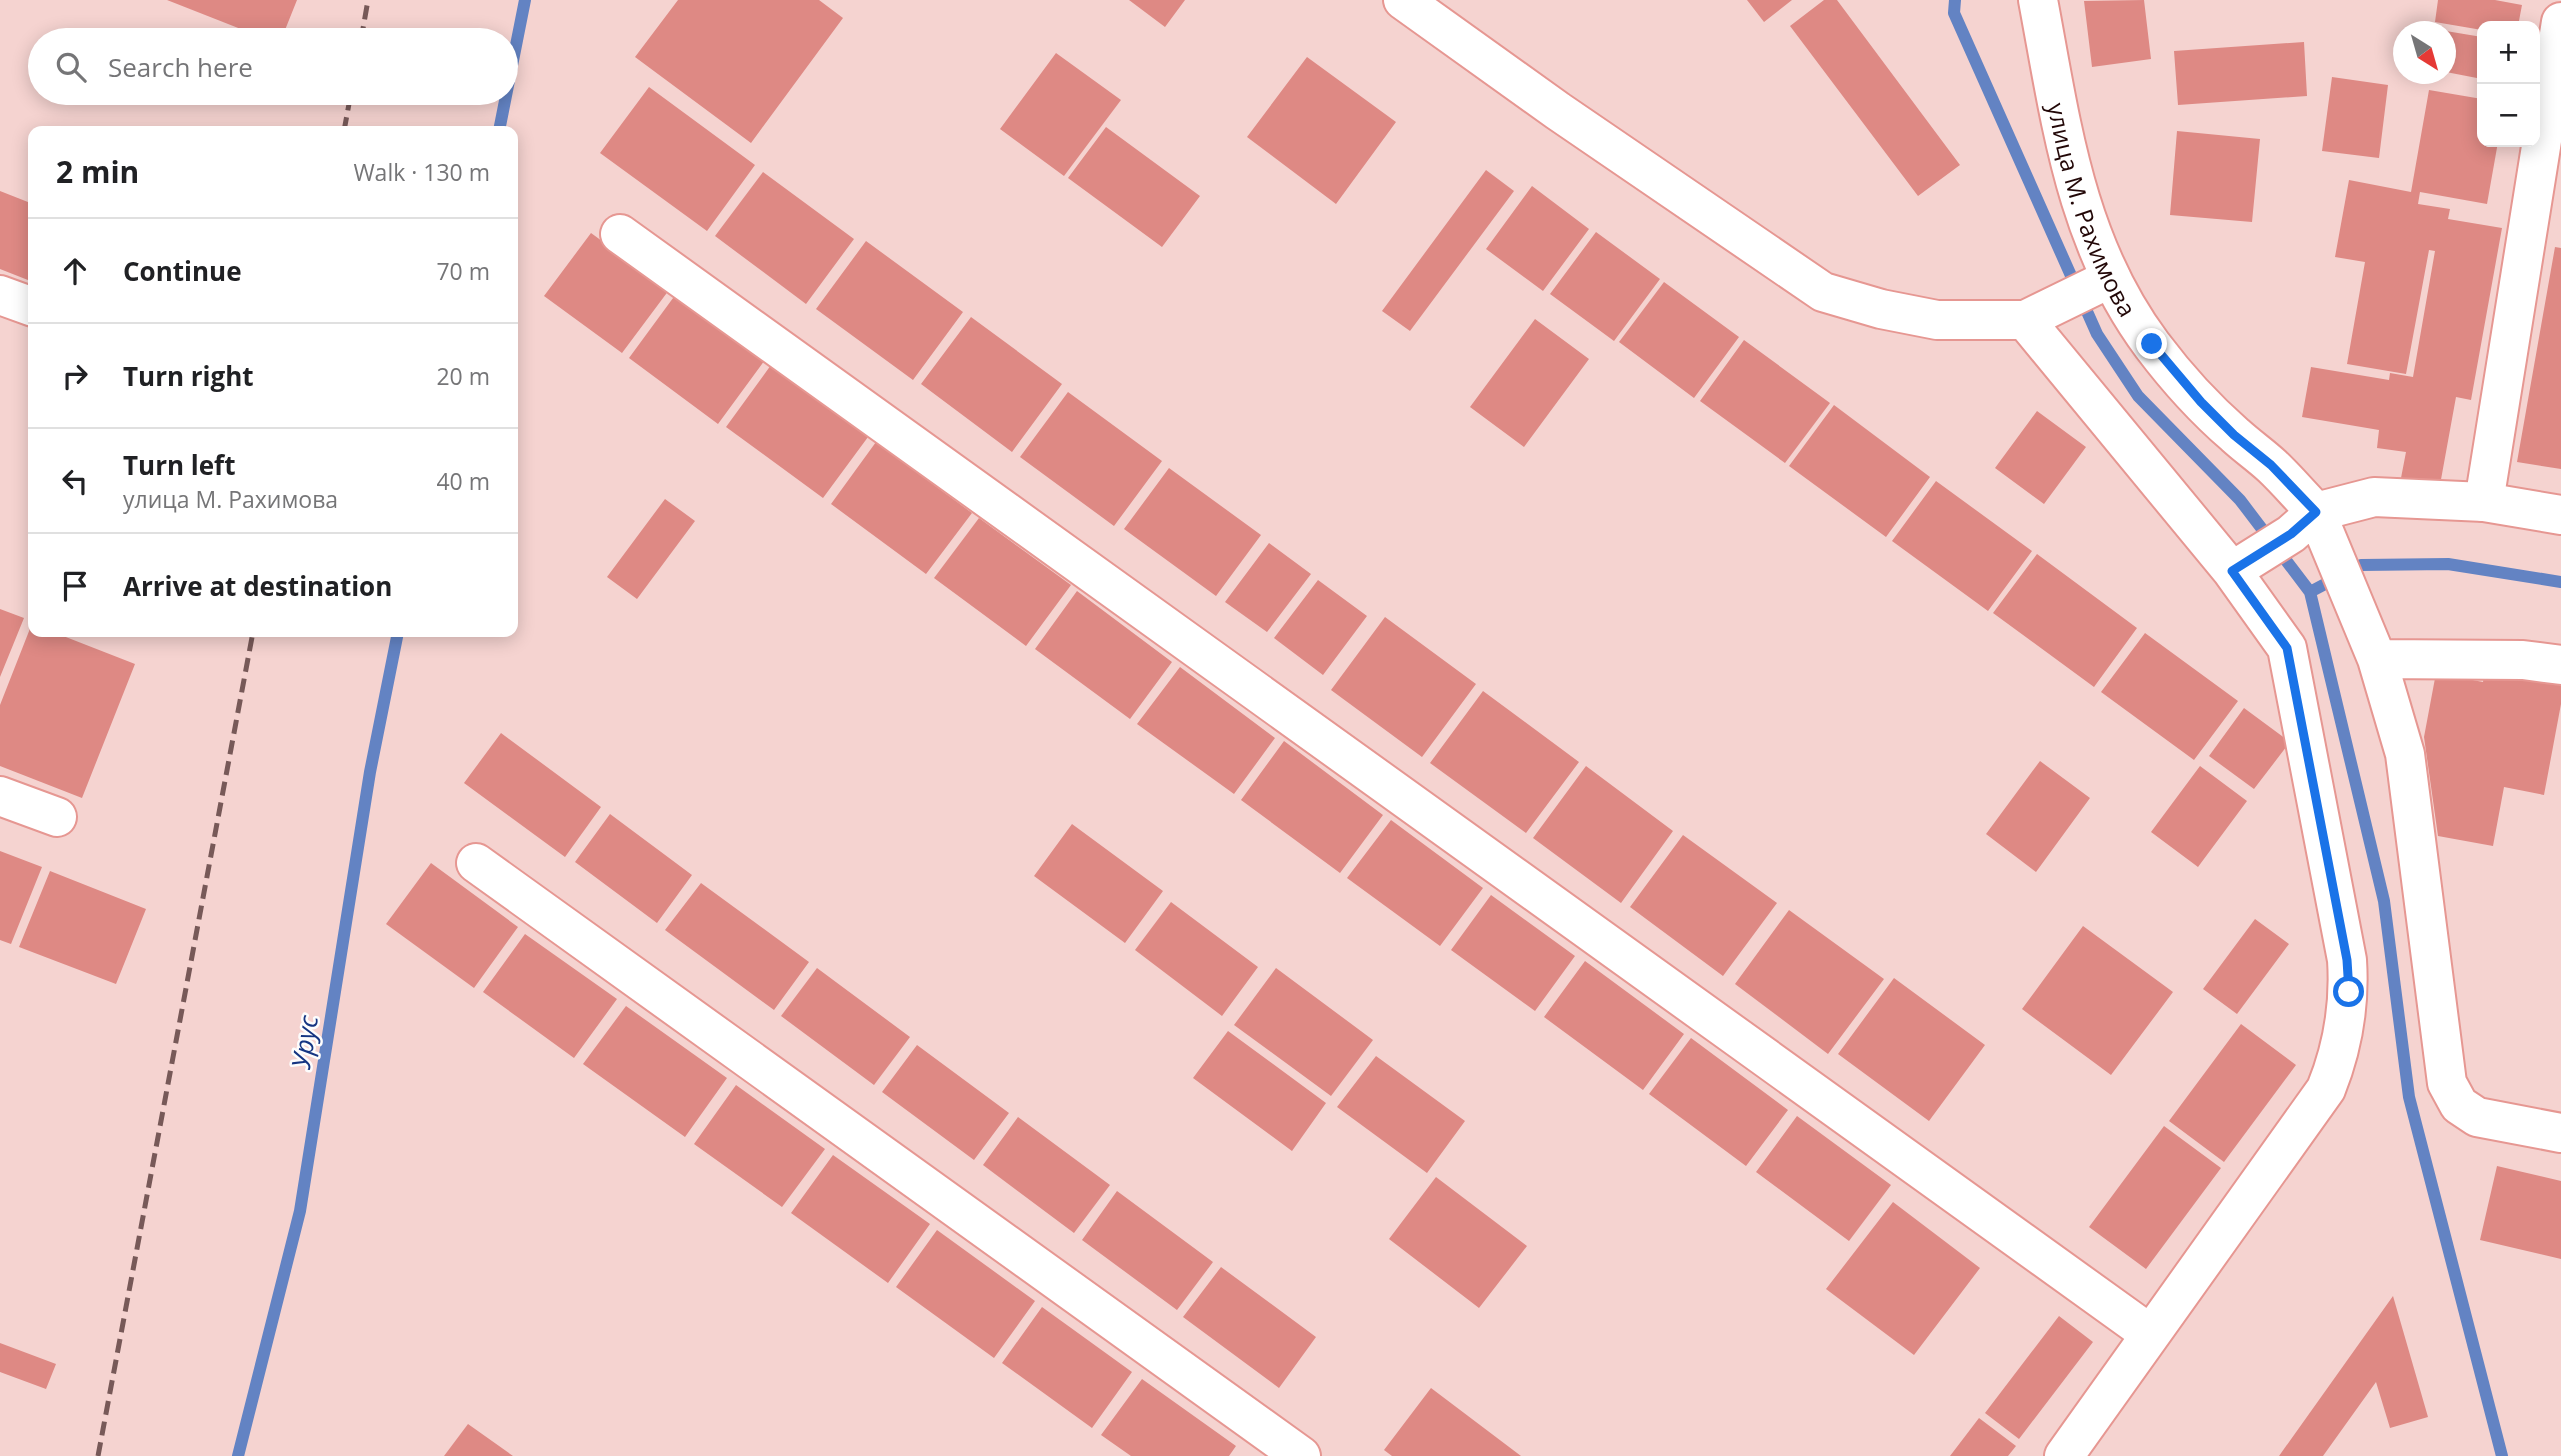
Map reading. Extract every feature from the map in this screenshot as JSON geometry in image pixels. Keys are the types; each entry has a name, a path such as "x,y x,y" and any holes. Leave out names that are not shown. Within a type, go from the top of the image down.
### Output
{"street":[{"path":"1403,0 1558,111 1823,292 1881,309 1937,320 2025,320 2111,278"},
{"name":"улица М. Рахимова","path":"2038,0 2070,167 2087,225 2111,278 2152,344 2201,402 2234,435 2271,465 2304,523"},
{"path":"2484,502 2547,204 2561,22"},
{"path":"620,234 2150,1334"},
{"path":"0,295 28,305"},
{"path":"2025,320 2232,571 2287,648 2347,960 2349,992 2338,1060 2326,1089 2064,1456"},
{"path":"2232,571 2304,523 2374,497 2484,502 2561,515"},
{"path":"2304,523 2331,549 2376,659 2405,754 2446,1083 2459,1104 2477,1117 2561,1133"},
{"path":"2376,659 2523,660 2561,665"},
{"path":"0,796 57,817"},
{"path":"476,863 1301,1456"}],"building":[{"path":"167,0 297,0 286,28 238,28"},
{"path":"678,0 819,0 843,18 751,143 635,57"},
{"path":"1129,0 1185,0 1165,27"},
{"path":"1747,0 1792,0 1764,22"},
{"path":"1824,0 1837,0 1960,165 1918,196 1790,26"},
{"path":"2144,0 2151,59 2092,67 2084,1"},
{"path":"2438,0 2495,0 2522,5 2519,21 2477,21 2477,29 2456,26 2456,21 2435,21"},
{"path":"2456,33 2477,36 2477,78 2456,74"},
{"path":"2304,42 2307,96 2178,105 2174,51"},
{"path":"1056,53 1121,100 1064,176 1000,129"},
{"path":"1307,57 1396,122 1336,204 1247,137"},
{"path":"2332,77 2388,85 2379,158 2322,151"},
{"path":"649,87 755,165 707,231 600,153"},
{"path":"2429,90 2477,98 2477,147 2497,147 2487,204 2420,192 2418,204 2450,209 2448,219 2502,228 2471,400 2456,397 2440,485 2401,478 2406,452 2377,448 2379,430 2302,417 2311,367 2389,380 2390,373 2413,377 2435,251 2429,250 2406,374 2347,364 2365,262 2335,257 2349,180 2411,192"},
{"path":"1106,127 1200,196 1162,247 1068,178"},
{"path":"2177,131 2260,139 2252,222 2170,215"},
{"path":"1486,170 1514,191 1410,331 1382,311"},
{"path":"763,172 854,239 806,304 715,236"},
{"path":"1532,186 1589,229 1543,291 1486,249"},
{"path":"0,191 28,202 28,280 0,269"},
{"path":"1596,232 1660,279 1614,341 1550,294"},
{"path":"591,233 669,290 622,353 544,296"},
{"path":"866,241 963,312 913,380 816,309"},
{"path":"2555,247 2561,248 2561,469 2517,462"},
{"path":"1664,282 1739,337 1694,398 1619,342"},
{"path":"676,294 765,360 718,424 629,358"},
{"path":"971,317 1062,384 1012,452 921,384"},
{"path":"1535,319 1589,359 1524,447 1470,407"},
{"path":"1744,340 1830,403 1785,463 1700,401"},
{"path":"771,365 868,437 823,498 726,427"},
{"path":"1068,392 1162,461 1114,526 1020,457"},
{"path":"1834,405 1930,477 1886,537 1789,466"},
{"path":"2037,411 2086,447 2044,504 1995,468"},
{"path":"876,442 972,513 926,574 831,504"},
{"path":"1169,468 1261,535 1216,596 1124,529"},
{"path":"1936,481 2032,551 1988,611 1892,541"},
{"path":"665,499 695,521 637,599 607,577"},
{"path":"979,518 1071,585 1026,646 934,578"},
{"path":"1269,543 1311,574 1267,632 1225,602"},
{"path":"2037,554 2137,628 2094,687 1993,613"},
{"path":"1318,580 1367,616 1323,675 1274,638"},
{"path":"1077,591 1172,662 1130,719 1035,649"},
{"path":"0,609 24,618 0,677"},
{"path":"1385,617 1476,684 1422,757 1331,690"},
{"path":"2145,633 2238,701 2194,760 2101,692"},
{"path":"28,634 28,637 66,637 135,664 82,798 0,766 0,705"},
{"path":"1180,667 1275,738 1234,794 1137,724"},
{"path":"2485,669 2561,683 2561,704 2544,795 2504,787 2493,846 2438,836 2424,737 2436,673 2483,682"},
{"path":"1483,691 1579,762 1526,833 1430,763"},
{"path":"2244,708 2290,742 2254,789 2209,756"},
{"path":"501,733 601,807 565,857 464,783"},
{"path":"1284,741 1383,815 1340,873 1241,800"},
{"path":"2040,761 2090,798 2036,872 1986,834"},
{"path":"1586,766 1673,831 1621,903 1533,838"},
{"path":"2200,766 2247,801 2198,867 2151,832"},
{"path":"610,814 692,875 657,923 575,862"},
{"path":"1391,820 1483,888 1440,946 1347,878"},
{"path":"1072,824 1163,891 1125,943 1034,876"},
{"path":"1683,835 1777,903 1723,976 1630,907"},
{"path":"0,851 42,867 11,944 0,940"},
{"path":"431,863 518,927 474,988 386,924"},
{"path":"50,871 146,909 116,984 19,947"},
{"path":"701,883 809,962 774,1010 665,930"},
{"path":"1491,895 1575,956 1535,1011 1451,950"},
{"path":"1171,902 1258,967 1222,1016 1135,950"},
{"path":"1789,910 1884,979 1828,1054 1735,984"},
{"path":"2255,919 2289,944 2237,1014 2203,989"},
{"path":"2083,926 2173,992 2111,1075 2022,1009"},
{"path":"525,934 617,999 574,1058 483,992"},
{"path":"1585,961 1684,1034 1643,1090 1544,1017"},
{"path":"817,968 910,1037 874,1085 781,1016"},
{"path":"1276,968 1373,1040 1331,1096 1234,1025"},
{"path":"1894,978 1985,1045 1929,1121 1838,1054"},
{"path":"626,1006 727,1078 685,1137 583,1064"},
{"path":"2241,1024 2296,1065 2224,1162 2169,1121"},
{"path":"1228,1031 1326,1103 1292,1151 1193,1078"},
{"path":"1691,1038 1788,1110 1746,1166 1649,1094"},
{"path":"917,1045 1009,1113 974,1160 882,1092"},
{"path":"1376,1056 1465,1121 1427,1173 1337,1107"},
{"path":"736,1085 825,1149 782,1207 694,1144"},
{"path":"1797,1116 1891,1185 1849,1241 1756,1172"},
{"path":"1018,1117 1110,1185 1074,1233 983,1165"},
{"path":"2164,1126 2221,1168 2146,1269 2089,1227"},
{"path":"833,1155 930,1224 888,1283 791,1213"},
{"path":"2497,1166 2561,1181 2561,1259 2480,1240"},
{"path":"1436,1177 1527,1246 1479,1308 1389,1239"},
{"path":"1117,1191 1213,1262 1177,1310 1082,1240"},
{"path":"1893,1202 1980,1268 1914,1355 1826,1289"},
{"path":"937,1230 1035,1301 994,1358 896,1287"},
{"path":"1221,1267 1316,1337 1279,1388 1183,1317"},
{"path":"2393,1296 2428,1417 2390,1428 2376,1382 2323,1456 2279,1456"},
{"path":"1042,1307 1132,1372 1092,1428 1002,1363"},
{"path":"2059,1316 2093,1342 2019,1439 1985,1413"},
{"path":"0,1343 56,1364 46,1389 0,1372"},
{"path":"1142,1379 1236,1446 1229,1456 1131,1456 1101,1435"},
{"path":"1431,1388 1521,1456 1392,1456 1384,1450"},
{"path":"1979,1418 2016,1446 2008,1456 1950,1456"},
{"path":"468,1424 513,1456 444,1456"}],"waterway":[{"name":"Урус","path":"518,35 525,0"},
{"path":"1955,0 1954,13 2097,334 2138,396 2240,500 2310,592 2384,901 2409,1097 2502,1456"},
{"name":"Урус","path":"500,126 504,105"},
{"path":"2310,592 2361,565 2448,564 2561,582"},
{"name":"Урус","path":"238,1456 300,1211 370,772 397,637"}],"railway":[{"path":"363,28 368,0"},
{"path":"345,126 349,105"},
{"path":"98,1456 252,637"}],"route":[{"path":"2152,344 2201,402 2234,435 2271,465 2316,512 2291,534 2232,571 2287,648 2347,960 2349,992"}]}
